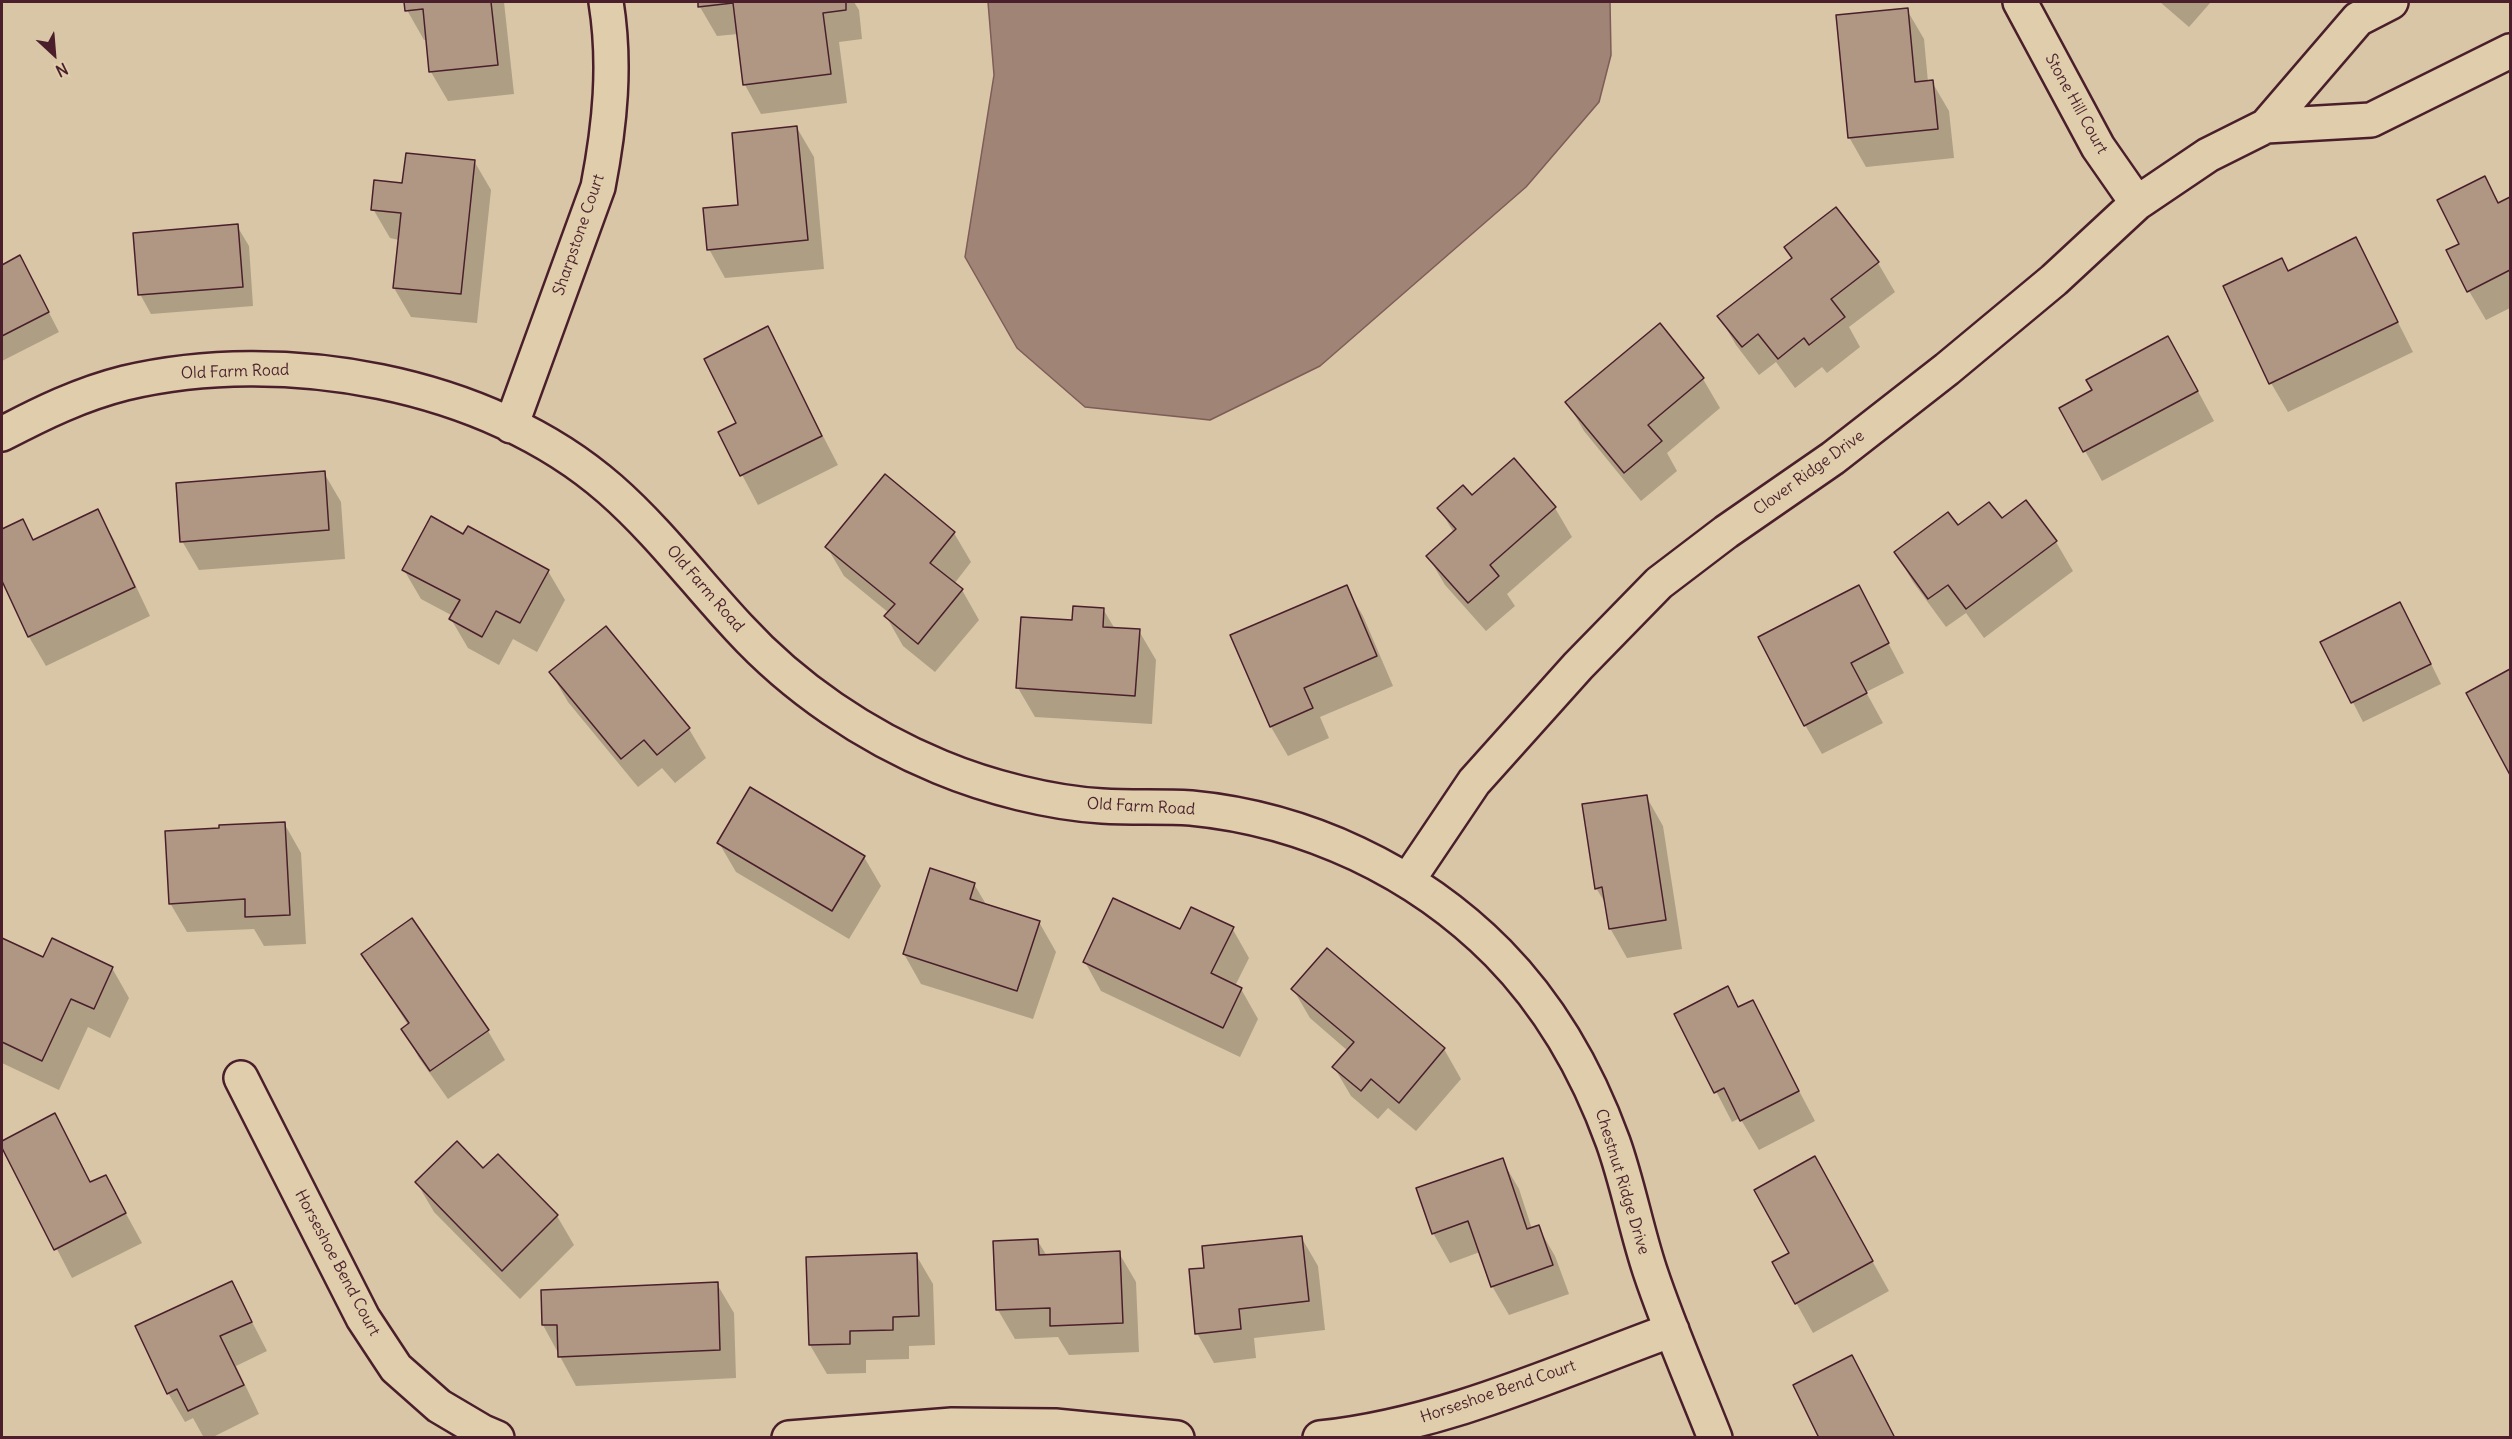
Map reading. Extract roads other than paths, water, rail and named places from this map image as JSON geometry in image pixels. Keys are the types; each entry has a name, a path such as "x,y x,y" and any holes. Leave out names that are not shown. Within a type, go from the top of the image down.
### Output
{"street":[{"name":"Sharpstone Court","path":"511,426 598,187 612,95 612,58 606,2"},
{"name":"Stone Hill Court","path":"2020,2 2098,147 2137,203"},
{"name":"Clover Ridge Drive","path":"1408,880 1474,782 1578,666 1659,583 1726,532 1833,458 1947,369 2054,280 2137,203 2208,155 2266,126 2358,19 2391,2"},
{"name":"Clover Ridge Drive","path":"2266,126 2371,120 2511,51"},
{"name":"Old Farm Road","path":"2,434 59,405 123,384 181,373 264,367 383,382 418,390 511,426 561,453 607,486 654,531 743,633 785,673 816,698 884,741 940,767 978,781 1059,801 1100,806 1189,808 1245,816 1280,824 1337,844 1408,880"},
{"name":"Chestnut Ridge Drive","path":"1408,880 1495,950 1525,983 1555,1024 1594,1094 1615,1146 1649,1269 1715,1437"},
{"name":"Horseshoe Bend Court","path":"241,1078 363,1318 396,1368 439,1406 483,1432 497,1437"},
{"name":"Horseshoe Bend Court","path":"1320,1437 1366,1433 1455,1410 1672,1330"},
{"path":"789,1437 952,1425 1056,1426 1177,1437"}]}
